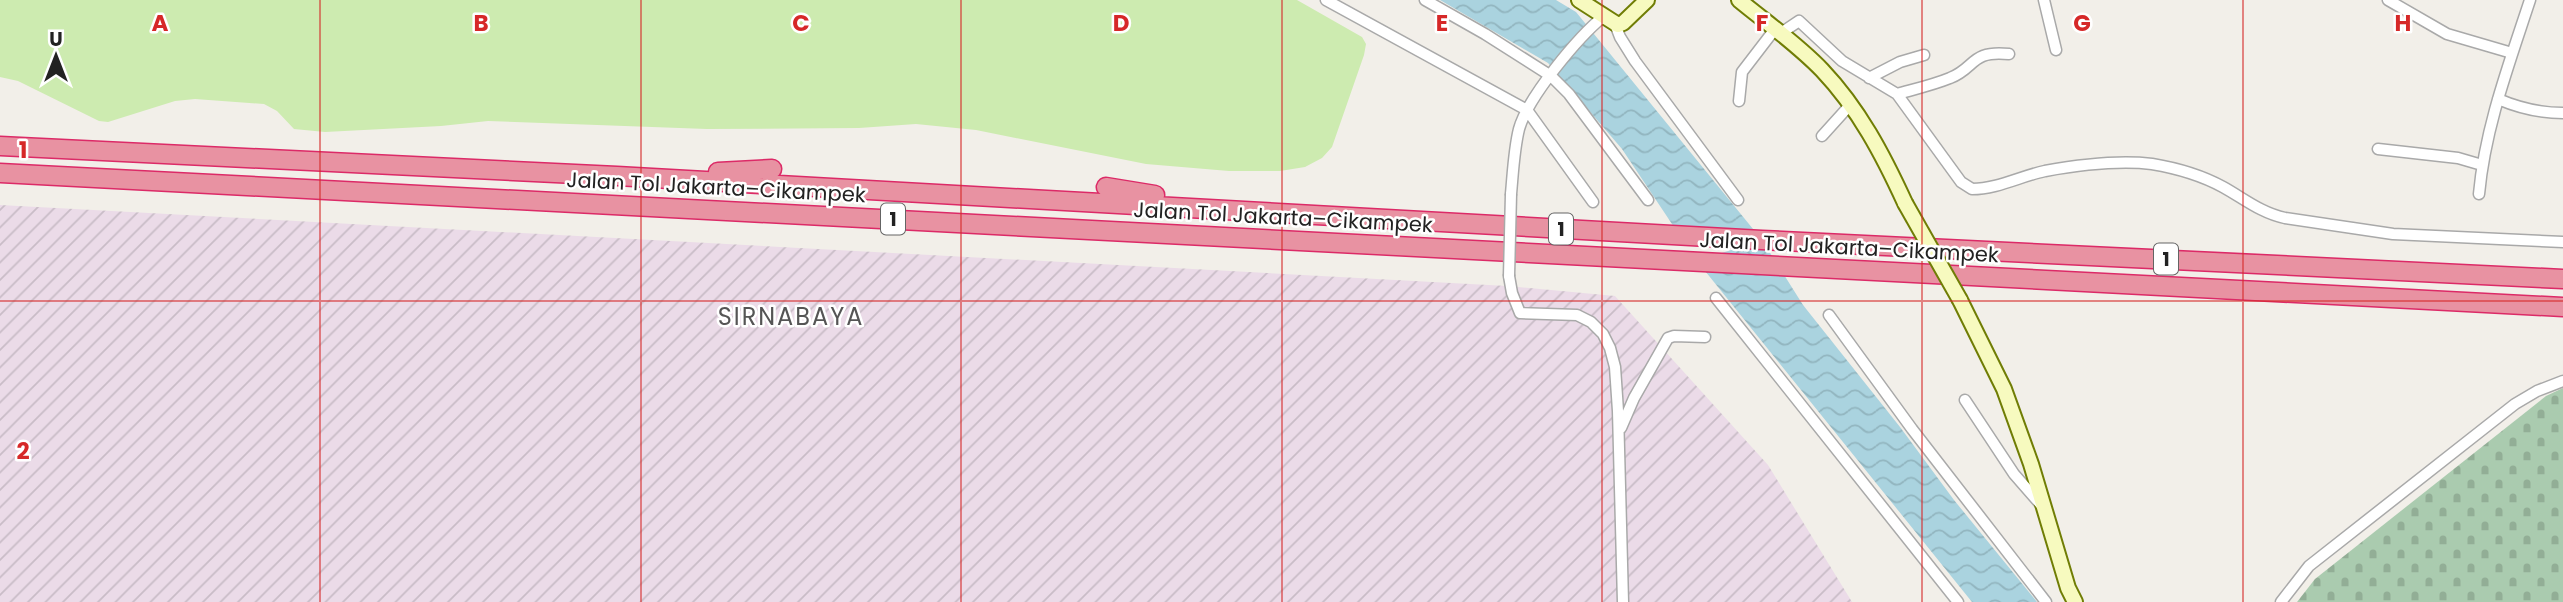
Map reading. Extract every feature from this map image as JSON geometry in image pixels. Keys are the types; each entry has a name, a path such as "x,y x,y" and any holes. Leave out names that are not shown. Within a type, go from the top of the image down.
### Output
{"highway":[{"name":"Jalan Tol Jakarta–Cikampek","path":"0,146 1214,208 1770,241 2563,279"},
{"path":"617,176 772,169"},
{"name":"Jalan Tol Jakarta–Cikampek","path":"0,173 2563,307"},
{"path":"1106,187 1214,208"}],"street":[{"path":"1325,0 1527,110 1593,202"},
{"path":"1425,0 1553,72 1648,200"},
{"path":"1579,0 1607,22 1619,37 1738,200"},
{"path":"1623,602 1615,367 1603,334 1591,322 1577,315 1520,313 1512,293 1510,276 1511,194 1519,128 1527,110 1553,72 1607,22 1623,23 1647,0"},
{"path":"1739,0 1823,71 1878,146 1905,203 1960,300 2004,389 2031,464 2068,588 2075,602"},
{"path":"2044,0 2056,51"},
{"path":"2388,0 2447,34 2512,54"},
{"path":"2479,194 2482,165 2498,99 2529,0"},
{"path":"1740,101 1742,72 1778,31 1799,21 1842,61 1897,94 1961,182 1972,189 2045,171 2109,164 2149,164 2185,170 2221,186 2271,215 2393,234 2563,242"},
{"path":"1897,94 1950,79 1971,62 1987,54 2009,54"},
{"path":"1869,78 1900,62 1924,55"},
{"path":"2498,99 2519,108 2563,113"},
{"path":"1822,136 1850,105"},
{"path":"2378,149 2458,158 2482,165"},
{"path":"1716,298 1958,602"},
{"path":"1829,315 1912,429 2046,602"},
{"path":"1619,432 1634,398 1668,338 1705,337"},
{"path":"2281,602 2319,557 2515,404 2537,391 2563,381"},
{"path":"1965,400 2014,474 2043,507"}],"shaded area":[{"path":"0,205 1507,286 1615,296 1768,465 1852,602 0,602"}],"green space":[{"path":"0,0 1297,0 1362,37 1366,44 1332,147 1322,158 1305,167 1280,171 1229,171 1146,164 976,130 916,124 859,128 707,129 488,121 325,132 294,129 277,111 264,104 195,99 175,101 108,122 99,121 18,81 0,77"},
{"path":"2563,388 2563,602 2297,602 2315,579 2546,396"}],"water":[{"path":"1440,0 1556,0 1576,12 1762,240 1803,305 2037,602 1972,602 1697,261 1759,241 1680,236 1622,149 1548,63"}],"district":[{"name":"SIRNABAYA","path":"791,316"}]}
